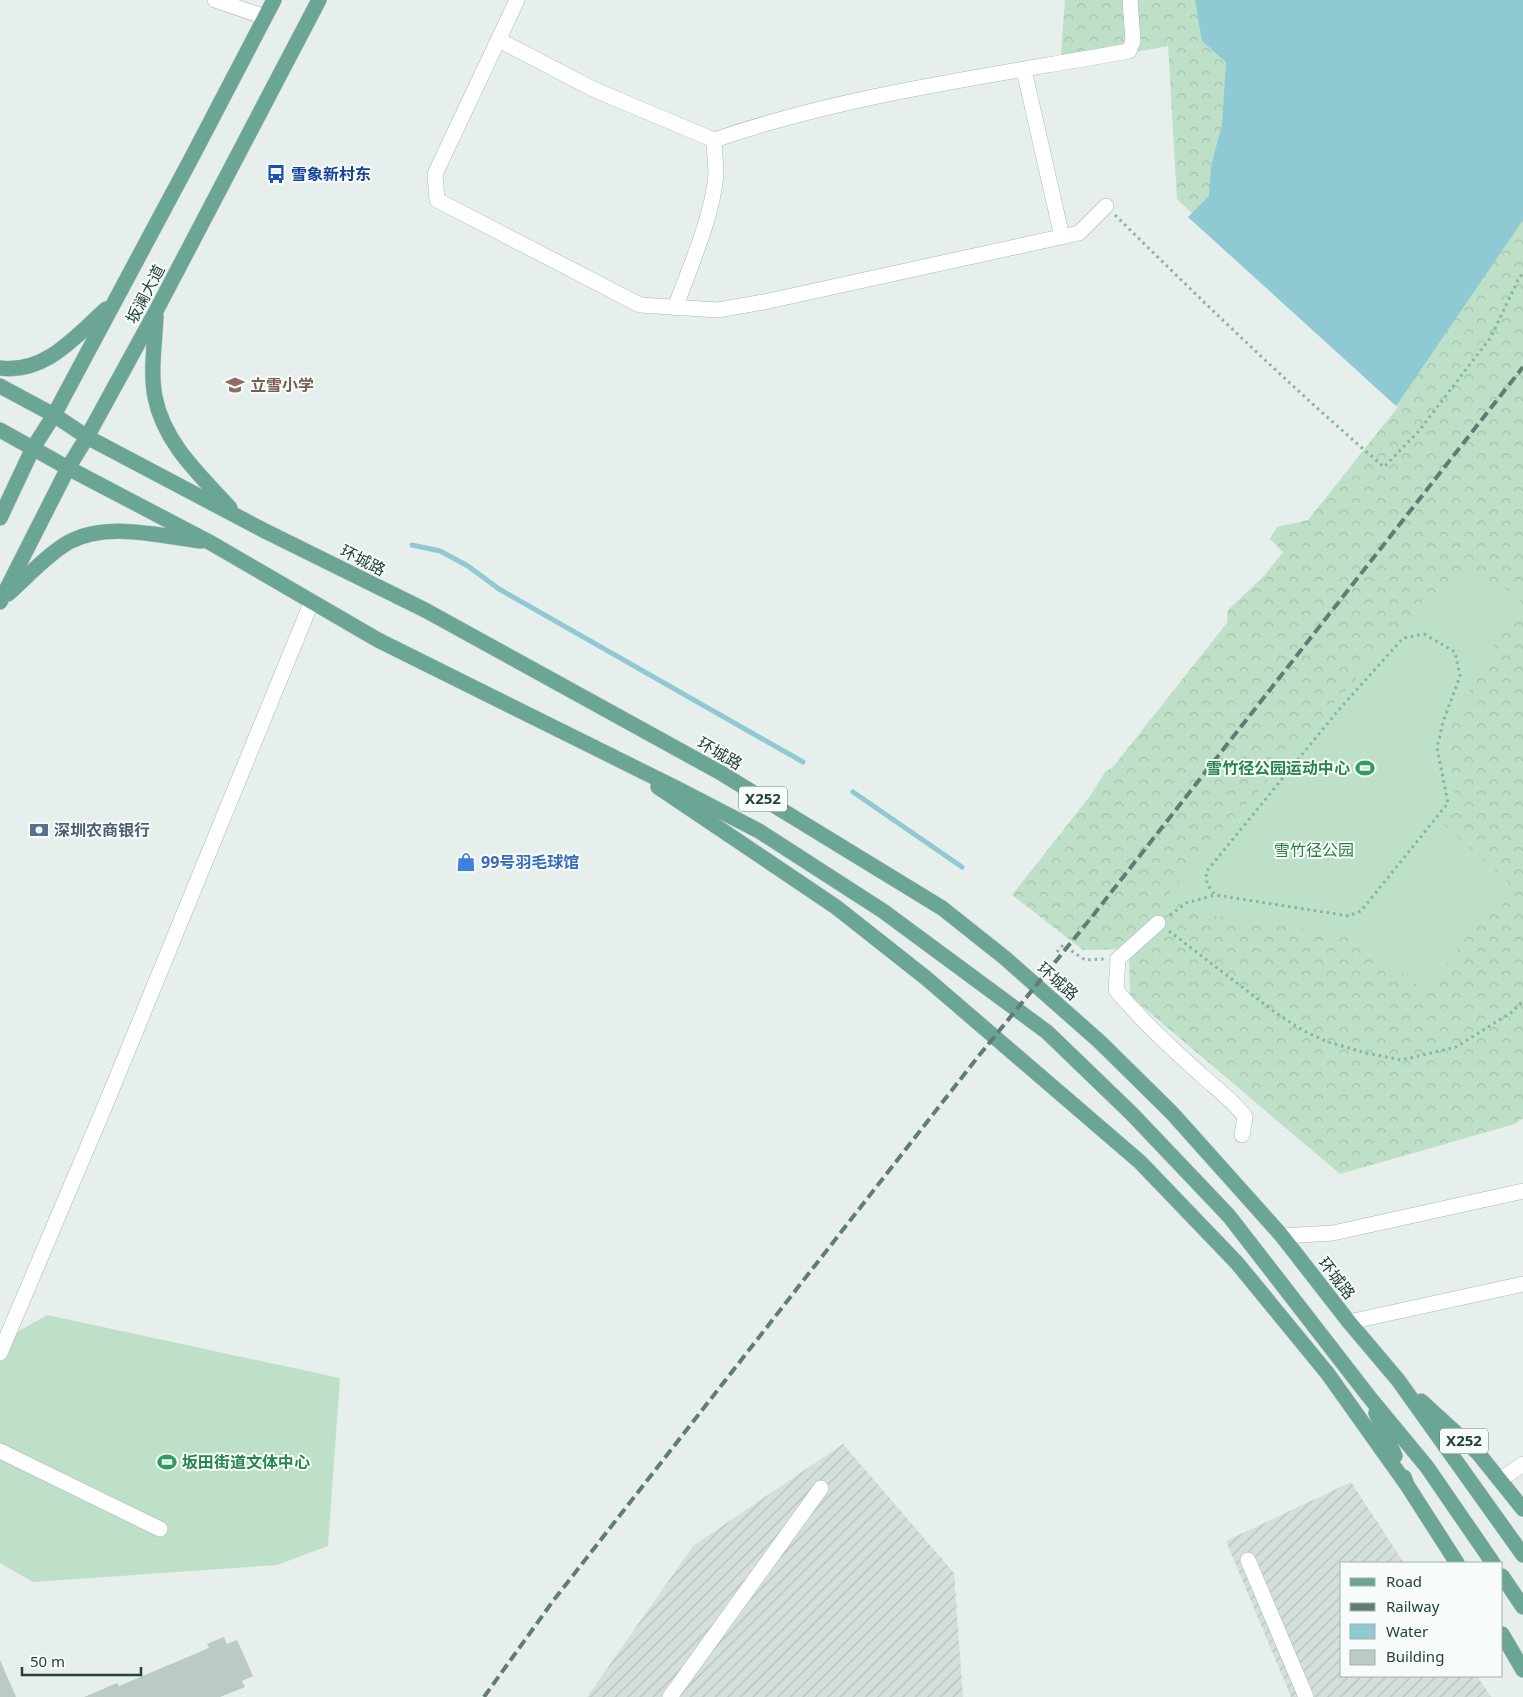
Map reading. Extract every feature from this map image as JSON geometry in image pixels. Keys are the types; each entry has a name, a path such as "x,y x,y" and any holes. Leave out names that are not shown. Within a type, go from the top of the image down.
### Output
{"main road":[{"name":"坂澜大道","path":"0,518 33,448 54,415 274,0"},
{"name":"坂澜大道","path":"1,601 68,468 156,311 319,0"},
{"path":"0,368 11,369 31,366 57,353 114,302"},
{"path":"156,311 153,370 155,397 168,434 180,453 237,516"},
{"name":"环城路","path":"0,386 54,415 87,437 237,516 425,610 712,768 942,908 1005,958 1100,1042 1172,1113 1282,1236 1349,1322 1398,1380"},
{"name":"X252","path":"0,430 68,468 211,542 378,640 759,831 883,911 1047,1032 1132,1114 1229,1216 1370,1398"},
{"path":"1,601 57,550 75,539 94,532 121,530 211,542"},
{"path":"600,750 836,907 926,978 1140,1162 1243,1270 1328,1374 1407,1485 1456,1562"},
{"path":"1398,1380 1523,1555"},
{"name":"X252","path":"1398,1380 1478,1453 1523,1508"},
{"path":"1370,1398 1407,1485"},
{"path":"1370,1398 1427,1467 1492,1562"},
{"path":"1503,1577 1523,1607"},
{"path":"1503,1636 1523,1670"}],"street":[{"path":"215,0 265,17"},
{"path":"517,0 435,174 437,200 640,305 718,310 1062,237 1078,233 1106,206"},
{"path":"499,40 593,89 714,140 757,125 866,98 1129,51 1134,40 1130,0"},
{"path":"1024,70 1062,237"},
{"path":"675,308 708,214 716,174 714,140"},
{"path":"0,1353 312,601"},
{"path":"1158,923 1118,959 1116,990 1135,1012 1198,1072 1235,1103 1245,1117 1242,1135"},
{"path":"1282,1236 1332,1234 1523,1191"},
{"path":"1349,1322 1523,1284"},
{"path":"0,1450 160,1529"},
{"path":"1500,1480 1523,1464"},
{"path":"670,1697 822,1488"},
{"path":"1248,1560 1306,1697"}],"path":[{"path":"1106,206 1234,331 1330,421 1384,467 1418,432 1491,337 1523,273"},
{"path":"1215,895 1207,884 1206,872 1336,713 1403,638 1424,634 1455,652 1460,676 1443,722 1437,748 1448,803 1361,911 1349,916 1215,895 1186,903 1158,923 1304,1031 1328,1042 1366,1053 1401,1060 1456,1048 1512,1012 1523,1001"},
{"path":"1058,952 1063,945 1085,960"}],"shaded area":[{"path":"843,1444 954,1573 963,1697 587,1697 693,1546"},
{"path":"1351,1482 1403,1562 1340,1562 1340,1677 1478,1677 1491,1697 1291,1697 1226,1541"}],"green space":[{"name":"雪竹径公园","path":"1065,0 1523,0 1523,1118 1515,1124 1340,1174 1130,996 1129,949 1083,950 1012,895 1090,796 1105,772 1113,767 1227,623 1228,610 1265,575 1283,552 1270,539 1277,527 1308,520 1398,407 1177,199 1168,46 1060,66"},
{"name":"雪竹径公园运动中心","path":"1475,574 1521,597 1447,732 1456,803 1441,822 1509,883 1426,990 1350,936 1192,912 1168,895 1426,598 1450,584"},
{"name":"坂田街道文体中心","path":"47,1315 340,1378 328,1546 277,1565 33,1582 0,1563 0,1342"}],"water":[{"path":"1195,0 1523,0 1523,220 1396,406 1188,217 1209,196 1211,166 1222,125 1226,62 1202,41"}],"building":[{"path":"224,1637 227,1644 237,1640 253,1676 242,1681 245,1687 220,1697 84,1697 117,1683 119,1686 209,1648 207,1644"},
{"path":"0,1660 16,1697 0,1697"}],"waterway":[{"path":"412,545 440,551 468,566 499,589 803,762"},
{"path":"853,792 962,867"}],"railway":[{"path":"484,1697 553,1601 977,1058 1091,918 1523,367"}],"place":[{"name":"雪象新村东","path":"276,174"},
{"name":"立雪小学","path":"235,385"},
{"name":"雪竹径公园运动中心","path":"1365,768"},
{"name":"深圳农商银行","path":"39,830"},
{"name":"99号羽毛球馆","path":"466,862"},
{"name":"坂田街道文体中心","path":"167,1462"}]}
